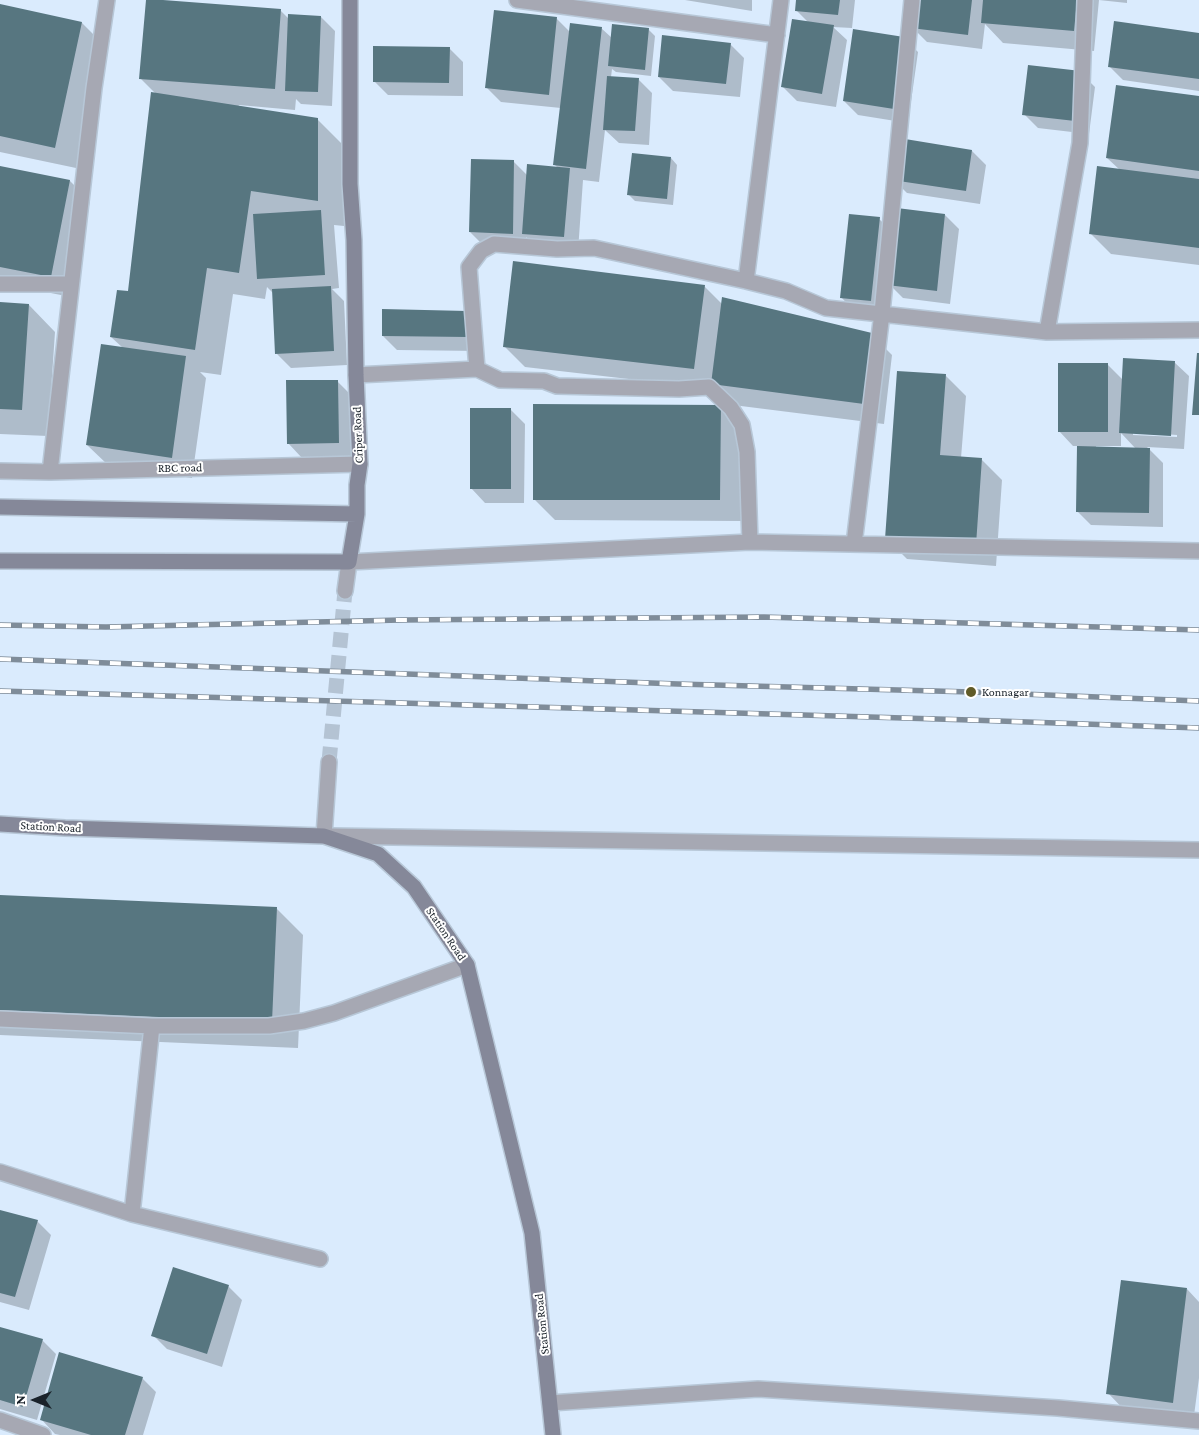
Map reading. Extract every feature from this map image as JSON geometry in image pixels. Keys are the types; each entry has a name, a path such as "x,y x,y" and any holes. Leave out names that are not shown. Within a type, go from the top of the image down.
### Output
{"main road":[{"name":"Criper Road","path":"349,562 357,514 357,485 360,464 356,376 354,240 350,184 350,0"},
{"path":"0,507 357,514"},
{"path":"0,561 349,562"},
{"name":"Station Road","path":"0,824 324,836 378,854 414,887 466,965 532,1234 553,1435"}],"street":[{"path":"50,472 94,88 107,0"},
{"path":"517,0 777,35"},
{"path":"746,280 782,0"},
{"path":"854,544 882,313 912,0"},
{"path":"1047,332 1080,143 1085,0"},
{"path":"477,370 469,267 481,251 494,244 556,249 594,248 746,280 786,291 826,308 1047,332 1199,330"},
{"path":"0,284 71,284"},
{"path":"356,376 477,370 500,380 544,382 556,386 709,388 731,408 742,425 747,452 750,542"},
{"name":"RBC road","path":"0,471 50,472 360,464"},
{"path":"345,590 349,562 750,542 1199,551"},
{"path":"329,762 324,836 1199,850"},
{"path":"0,1019 152,1026 269,1026 304,1021 334,1013 466,965"},
{"path":"132,1214 152,1026"},
{"path":"0,1172 132,1214 320,1259"},
{"path":"550,1403 758,1389 1058,1408 1199,1420"},
{"path":"0,1420 43,1435"}],"building":[{"path":"146,0 281,9 275,89 139,79"},
{"path":"796,0 840,0 838,15 795,11"},
{"path":"915,0 972,0 968,35 911,28"},
{"path":"983,0 1077,0 1074,31 981,23"},
{"path":"0,4 82,22 55,148 0,136"},
{"path":"494,10 557,17 549,95 485,88"},
{"path":"288,14 321,16 318,92 285,91"},
{"path":"792,19 834,25 822,94 781,87"},
{"path":"1114,21 1199,33 1199,79 1108,67"},
{"path":"570,23 602,27 586,169 553,165"},
{"path":"612,24 649,28 645,70 608,66"},
{"path":"853,29 904,37 894,109 843,101"},
{"path":"662,35 731,43 726,84 658,77"},
{"path":"373,46 450,47 449,83 373,82"},
{"path":"1028,65 1081,71 1075,121 1022,115"},
{"path":"607,76 639,78 635,131 603,130"},
{"path":"1116,85 1199,96 1199,171 1106,158"},
{"path":"151,92 318,118 318,201 251,191 239,273 207,268 195,350 110,337 117,290 128,291"},
{"path":"899,138 972,150 966,191 892,180"},
{"path":"632,153 671,157 667,199 627,195"},
{"path":"471,159 514,160 513,234 469,232"},
{"path":"527,164 570,168 564,237 522,234"},
{"path":"0,166 70,180 51,277 0,267"},
{"path":"1097,166 1199,179 1199,248 1089,234"},
{"path":"897,208 945,214 937,291 887,285"},
{"path":"321,210 325,275 257,279 253,214"},
{"path":"849,214 880,217 871,301 840,298"},
{"path":"513,261 705,285 694,369 503,347"},
{"path":"331,286 334,351 275,354 272,289"},
{"path":"722,297 872,333 864,404 711,384"},
{"path":"0,302 29,304 22,410 0,409"},
{"path":"382,309 467,311 467,337 382,336"},
{"path":"101,344 186,356 172,458 86,445"},
{"path":"1197,353 1199,353 1199,415 1192,415"},
{"path":"1123,358 1175,361 1171,436 1119,433"},
{"path":"1058,363 1108,363 1108,432 1058,432"},
{"path":"897,371 946,374 940,455 982,458 976,545 885,539"},
{"path":"286,380 338,380 339,443 287,444"},
{"path":"533,404 721,405 720,500 533,500"},
{"path":"470,408 511,408 511,489 470,489"},
{"path":"1077,446 1150,448 1149,513 1076,512"},
{"path":"0,895 277,907 272,1022 0,1010"},
{"path":"0,1210 38,1220 15,1297 0,1293"},
{"path":"173,1267 229,1285 207,1354 151,1336"},
{"path":"1121,1280 1187,1288 1173,1403 1106,1394"},
{"path":"0,1327 43,1339 23,1407 0,1400"},
{"path":"59,1352 143,1377 125,1435 91,1435 40,1420"}],"tunnel":[{"path":"329,762 345,591"}],"railway":[{"path":"0,625 106,627 401,620 764,617 1199,630"},
{"path":"0,659 1199,701"},
{"path":"0,691 1199,728"}],"place":[{"name":"Konnagar","path":"971,692"}]}
